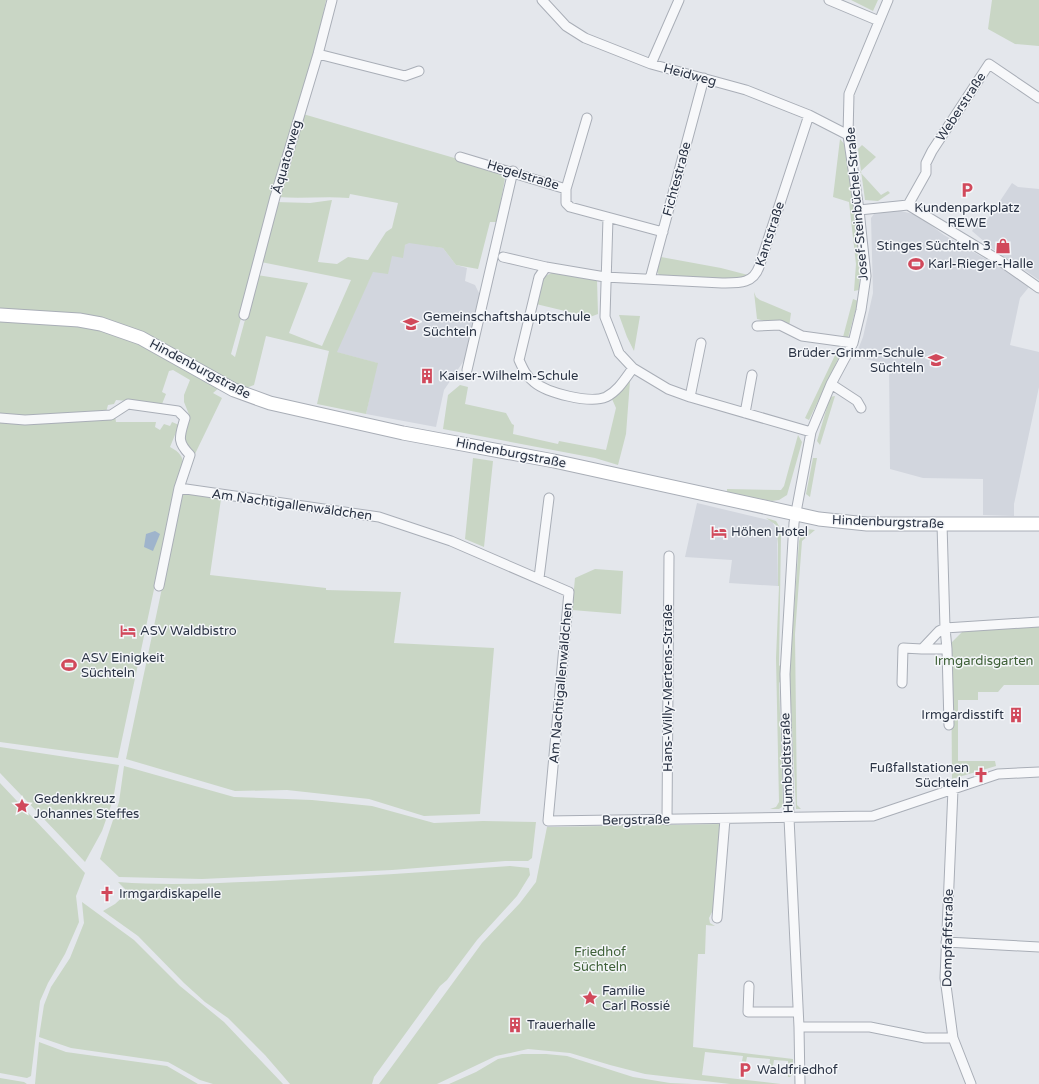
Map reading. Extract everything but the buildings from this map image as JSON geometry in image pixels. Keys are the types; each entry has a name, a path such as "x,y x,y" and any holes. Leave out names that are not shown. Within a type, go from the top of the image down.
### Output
{"main road":[{"name":"Hindenburgstraße","path":"0,315 78,320 101,324 141,338 234,390 270,403 403,433 554,461 794,514 819,519 867,524 1039,524"}],"street":[{"name":"Äquatorweg","path":"244,315 275,197 318,54 332,0"},
{"name":"Heidweg","path":"542,0 566,26 585,38 651,64 746,90 809,115 848,135"},
{"path":"651,64 679,0"},
{"path":"829,0 879,21"},
{"name":"Josef-Steinbüchel-Straße","path":"794,514 811,432 831,384 853,343 861,310 866,276 859,210 848,135 849,94 888,0"},
{"path":"318,54 405,76 419,71"},
{"name":"Weberstraße","path":"908,205 926,173 926,163 932,151 989,64 1039,98"},
{"name":"Fichtestraße","path":"650,279 704,78"},
{"name":"Kantstraße","path":"503,257 546,268 605,277 735,283 750,280 756,275 809,115"},
{"path":"566,188 587,118"},
{"name":"Hegelstraße","path":"460,157 566,188 566,203 570,207 663,232"},
{"path":"467,370 512,171"},
{"path":"859,210 908,205 1002,262 1039,288"},
{"path":"608,218 605,277 605,317 619,353 633,368 668,389 690,397 811,432"},
{"path":"546,268 539,277 519,360 524,372 544,389 592,400 604,398 616,391 633,368"},
{"path":"756,326 780,325 802,336 853,343"},
{"path":"690,397 701,343"},
{"path":"746,413 752,375"},
{"path":"831,384 857,401 861,408"},
{"path":"0,418 24,420 111,415 128,404 178,411 185,418 180,439 181,447 190,455 179,488 158,586"},
{"name":"Am Nachtigallenwäldchen","path":"179,488 379,517 451,541 569,592 548,821"},
{"path":"539,578 549,498"},
{"name":"Humboldtstraße","path":"794,514 785,674 789,818 799,1027 800,1084"},
{"path":"942,524 949,725"},
{"name":"Hans-Willy-Mertens-Straße","path":"667,820 669,556"},
{"path":"922,649 939,631 945,628 1039,622"},
{"path":"902,683 903,648 947,649"},
{"name":"Bergstraße","path":"548,821 873,816 998,774 1039,772"},
{"name":"Dompfaffstraße","path":"953,789 945,978 953,1038 971,1084"},
{"path":"717,918 725,819"},
{"path":"946,942 1039,947"},
{"path":"749,986 748,1012 798,1012"},
{"path":"799,1027 870,1027 925,1038 953,1038"}],"shaded area":[{"path":"1012,183 1018,187 1039,189 1039,280 993,249 972,231 977,223 983,225 986,222"},
{"name":"Brüder-Grimm-Schule Süchteln","path":"897,210 917,215 944,235 1015,276 1029,287 1020,298 1010,345 1039,352 1039,387 1014,504 1014,516 983,515 983,479 923,478 890,469 889,364 855,357 863,337 873,293 871,218 874,214"},
{"name":"Gemeinschaftshauptschule Süchteln","path":"409,242 443,248 456,265 467,268 465,281 475,285 480,295 465,359 444,390 436,427 366,414 377,363 336,352 373,271"},
{"path":"697,503 772,521 777,532 778,586 729,583 732,560 685,557"}],"green space":[{"path":"0,0 326,0 315,54 231,354 235,357 257,275 308,283 289,333 322,346 351,280 261,262 276,202 310,203 332,200 318,262 337,264 348,257 368,260 386,232 392,228 398,203 350,194 349,198 278,197 303,114 506,173 497,222 490,222 478,269 456,265 443,248 409,243 405,245 403,258 392,256 388,274 373,272 337,352 378,363 366,414 317,404 329,351 266,336 254,385 246,388 229,381 144,335 0,311"},
{"path":"851,0 878,0 873,11"},
{"path":"992,0 1039,0 1039,46 1015,44 988,29"},
{"path":"840,139 846,146 860,254 859,290 854,291 856,264 849,202 833,197"},
{"path":"862,145 876,157 861,171 858,149"},
{"path":"861,173 881,195 888,191 890,193 878,201 865,200"},
{"path":"661,257 721,268 748,275 740,279 660,276 657,272"},
{"path":"552,273 597,279 598,314 590,317 536,304 542,281 547,275"},
{"path":"754,292 756,297 760,300 791,313 789,327 757,319"},
{"path":"853,299 858,301 848,338 845,339 843,337"},
{"path":"619,315 640,316 634,351 627,337"},
{"path":"0,320 69,323 97,328 124,337 152,349 220,387 213,393 222,398 194,456 184,441 190,417 184,402 184,395 190,380 173,370 169,371 162,392 166,394 162,404 116,400 114,404 108,405 106,412 49,416 0,416"},
{"path":"843,345 847,347 844,351 842,351 809,420 805,418 839,347"},
{"path":"630,381 626,434 618,465 595,458 443,429 448,395 460,385 468,387 465,404 506,413 514,425 513,434 558,444 559,441 606,450 616,408 612,399"},
{"path":"835,396 820,445 817,441 830,397"},
{"path":"115,416 116,422 156,422 155,427 160,430 164,424 170,426 172,422 179,425 170,447 177,451 183,461 182,472 175,491 118,758 0,742 0,420"},
{"path":"798,435 802,442 787,495 779,500 772,501 727,493 727,489 781,490 784,486"},
{"path":"473,458 493,461 484,547 465,539"},
{"path":"813,458 817,458 810,497 806,494"},
{"path":"182,493 221,499 210,575 326,588 326,590 401,592 394,643 494,648 480,814 424,816 369,799 287,790 235,791 126,759"},
{"path":"766,518 776,521 781,535 779,665 783,674 779,683 783,806 779,809 770,809 776,807 779,802 776,658 779,586 778,544 776,525"},
{"path":"807,529 815,530 802,541 795,634 797,805 801,809 796,809 790,684 787,676 790,667 799,541 802,533"},
{"path":"595,569 623,571 621,614 572,610 575,578"},
{"name":"Irmgardisgarten","path":"1039,625 1039,685 1004,685 998,692 978,692 978,700 958,700 958,761 995,761 996,766 952,779 951,643 964,630"},
{"path":"0,747 119,765 113,800 102,831 85,862 0,773"},
{"path":"124,766 234,797 312,800 372,806 434,823 483,821 536,822 532,858 528,861 505,861 392,870 202,879 119,877 100,859 119,802"},
{"path":"0,783 85,873 76,896 79,922 65,954 48,983 40,1001 31,1076 27,1078 0,1073"},
{"name":"Friedhof Süchteln","path":"721,824 715,906 709,918 710,923 715,926 706,925 705,954 698,954 693,1047 793,1059 793,1074 788,1077 788,1061 774,1060 773,1066 769,1066 770,1059 747,1057 746,1062 742,1061 743,1056 705,1052 702,1075 781,1084 730,1084 645,1074 570,1053 528,1049 496,1056 437,1084 379,1084 482,943 520,903 536,882 547,827"},
{"path":"510,866 529,868 530,875 517,896 477,940 447,980 440,986 374,1077 372,1084 290,1084 265,1055 228,1018 205,1002 184,983 138,936 103,911 115,904 128,892 118,882 175,884 232,883"},
{"path":"82,902 134,940 180,986 224,1022 283,1084 213,1084 200,1080 168,1062 71,1048 39,1037 44,1005 51,987 70,958 84,923"},
{"path":"39,1042 66,1052 167,1066 198,1084 35,1084"},
{"path":"522,1054 567,1056 633,1077 670,1083 693,1084 449,1084 476,1072 498,1059"},
{"path":"0,1078 24,1082 27,1084 0,1084"}],"water":[{"path":"155,531 160,534 153,551 144,547 146,534"}],"place":[{"name":"Kundenparkplatz REWE","path":"967,190"},
{"name":"Stinges Süchteln 3","path":"1003,246"},
{"name":"Karl-Rieger-Halle","path":"916,264"},
{"name":"Gemeinschaftshauptschule Süchteln","path":"411,324"},
{"name":"Brüder-Grimm-Schule Süchteln","path":"936,360"},
{"name":"Kaiser-Wilhelm-Schule","path":"427,376"},
{"name":"Höhen Hotel","path":"719,532"},
{"name":"ASV Waldbistro","path":"128,631"},
{"name":"ASV Einigkeit Süchteln","path":"69,665"},
{"name":"Irmgardisstift","path":"1016,715"},
{"name":"Fußfallstationen Süchteln","path":"981,775"},
{"name":"Gedenkkreuz Johannes Steffes","path":"22,806"},
{"name":"Irmgardiskapelle","path":"107,894"},
{"name":"Familie Carl Rossié","path":"590,998"},
{"name":"Trauerhalle","path":"515,1025"},
{"name":"Waldfriedhof","path":"745,1070"}]}
